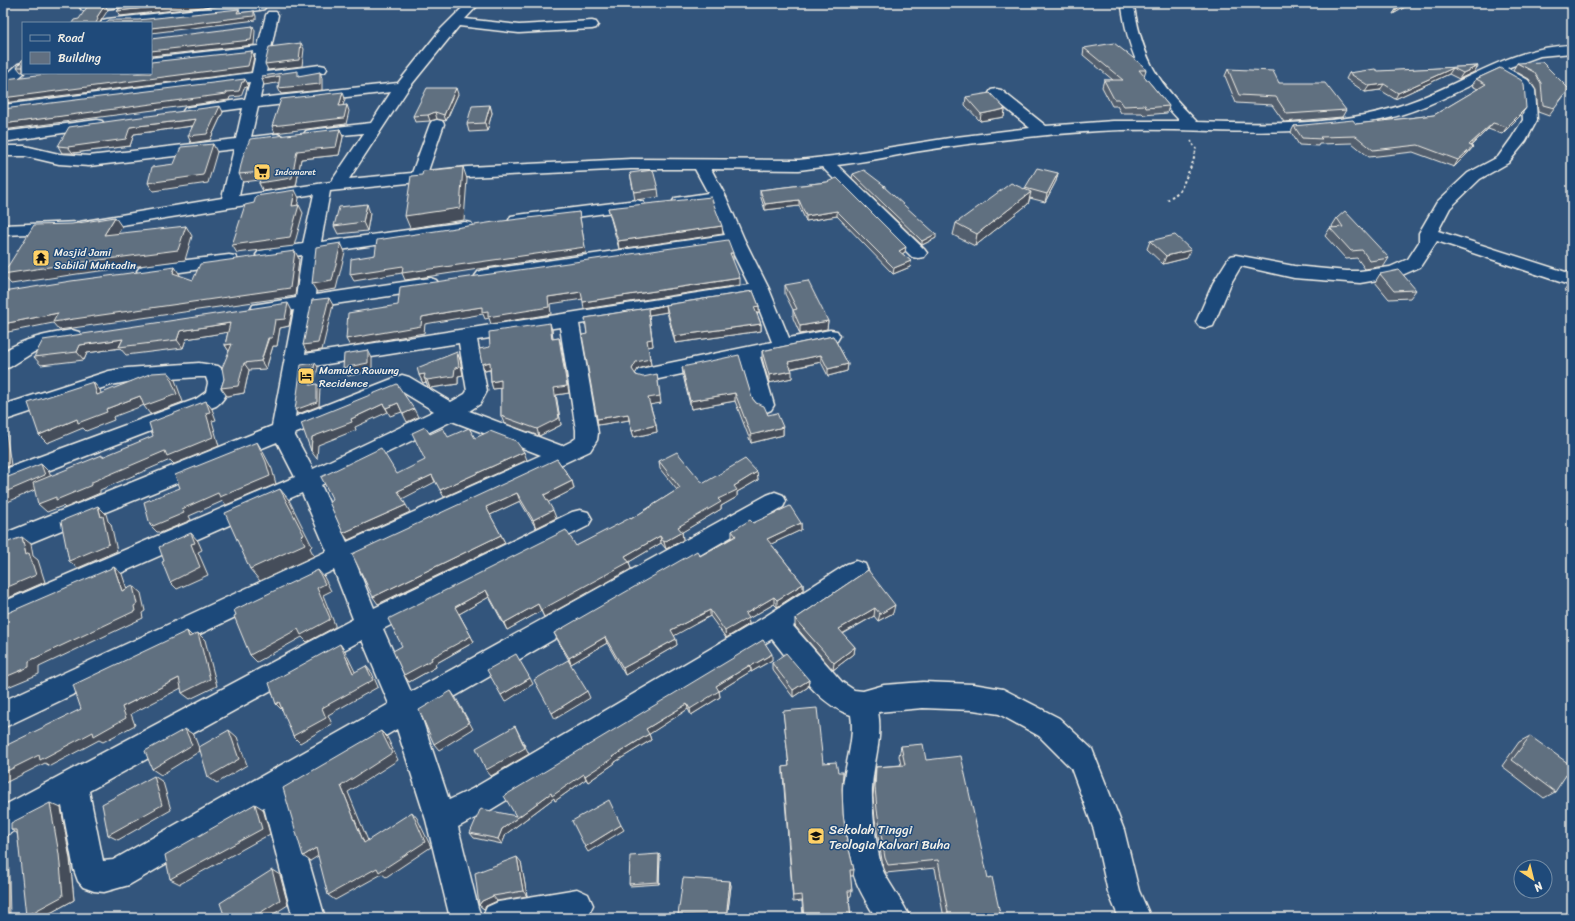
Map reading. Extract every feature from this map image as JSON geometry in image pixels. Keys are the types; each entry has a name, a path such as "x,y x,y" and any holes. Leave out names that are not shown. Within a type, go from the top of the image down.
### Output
{"street":[{"path":"78,18 87,5 121,3"},
{"path":"466,918 463,912 441,820 405,710 308,481 282,431 305,303 311,250 330,187 375,127 402,87 446,32 474,3"},
{"path":"353,183 374,147 427,69 481,3"},
{"path":"117,22 260,6"},
{"path":"1128,7 1133,37 1145,67 1163,92 1193,126"},
{"path":"229,202 271,19 254,26"},
{"path":"464,23 519,29 592,25"},
{"path":"3,230 79,227 353,183 467,172 583,166 769,166 826,163 915,148 1043,131 1117,125 1275,126 1326,123 1371,118 1404,110 1442,95 1496,68 1546,51 1571,48"},
{"path":"152,62 264,49"},
{"path":"1206,322 1222,283 1236,260 1294,272 1360,277 1394,272 1414,263 1428,242 1428,233 1444,206 1474,176 1503,160 1518,141 1530,120 1528,90 1523,83 1496,68"},
{"path":"3,109 320,69"},
{"path":"6,82 23,74"},
{"path":"174,113 251,103 402,87"},
{"path":"996,93 1043,131"},
{"path":"3,137 112,122"},
{"path":"418,177 437,124"},
{"path":"3,151 25,151 59,159 88,161 375,127"},
{"path":"46,156 58,129"},
{"path":"826,163 918,253"},
{"path":"701,165 760,289 783,346"},
{"path":"504,222 660,203 718,198"},
{"path":"132,274 311,250 482,224"},
{"path":"1428,233 1572,280"},
{"path":"467,278 735,239"},
{"path":"246,312 444,282"},
{"path":"293,363 760,289"},
{"path":"3,715 340,556 580,447 588,437 569,320"},
{"path":"3,362 15,352 32,345 90,334"},
{"path":"3,614 308,481 451,412 473,399 477,391 467,336"},
{"path":"645,375 830,336"},
{"path":"749,354 764,405"},
{"path":"3,413 93,382 127,375 199,370 213,372 217,378 218,388 214,396 199,405 3,480"},
{"path":"3,544 402,382 451,412 562,455"},
{"path":"73,785 89,870 94,876 104,877 118,874 775,501"},
{"path":"3,822 368,624 580,519"},
{"path":"441,820 482,799 775,624 856,571"},
{"path":"775,624 832,691 850,702 863,704 884,698 923,695 973,697 1003,702 1049,727 1082,758 1109,830 1124,892 1135,918"},
{"path":"863,704 866,721 866,738 857,788 858,812 866,864 871,880 894,918"},
{"path":"273,786 309,918"},
{"path":"498,918 577,906"}],"path":[{"path":"1167,200 1180,191 1193,162 1196,149 1193,142 1179,133 1174,126"}],"building":[{"path":"126,3 192,3 117,11"},
{"path":"1400,3 1408,3 1395,11"},
{"path":"105,5 97,17 96,22 73,22 74,20 79,19 87,7"},
{"path":"239,9 237,13 254,11 254,16 152,28 152,22 106,22 109,20 138,20"},
{"path":"253,26 251,40 152,51 152,39"},
{"path":"301,43 299,60 265,64 269,47"},
{"path":"1114,43 1142,65 1146,70 1139,70 1169,106 1146,108 1145,105 1124,106 1119,99 1114,99 1104,80 1123,80 1084,48"},
{"path":"252,51 248,66 3,98 3,82 6,79 45,74 152,74 152,62"},
{"path":"22,60 22,67 17,67"},
{"path":"1542,62 1569,89 1554,108 1543,105 1541,83 1534,72 1517,63"},
{"path":"1478,66 1463,73 1453,68 1398,93 1384,84 1369,86 1349,73 1375,69 1378,71"},
{"path":"1500,68 1521,80 1524,84 1526,108 1507,127 1493,123 1469,145 1473,147 1458,160 1418,145 1373,150 1356,136 1320,137 1322,139 1302,138 1294,126 1353,120 1356,124 1434,115 1486,84 1476,79"},
{"path":"1228,69 1273,71 1279,83 1325,83 1346,110 1287,114 1276,97 1239,95"},
{"path":"298,71 298,76 320,72 320,84 278,88 280,76 262,79 262,76"},
{"path":"245,79 244,82 242,82 239,91 227,92 226,94 3,124 3,109"},
{"path":"427,88 456,88 444,115 435,112 428,115 413,116"},
{"path":"343,92 339,106 347,105 344,118 272,126 281,99"},
{"path":"990,93 1005,109 981,114 966,97"},
{"path":"490,105 485,123 467,124 472,106"},
{"path":"220,106 207,134 188,136 196,119 130,127 126,139 68,147 58,146 69,127"},
{"path":"340,129 336,147 297,151 292,178 259,183 262,172 239,174 243,156 250,139"},
{"path":"213,144 203,175 148,183 152,167 174,164 181,147"},
{"path":"463,167 460,208 405,216 411,176 422,175 423,171"},
{"path":"1037,168 1058,173 1047,194 1025,188"},
{"path":"653,170 658,189 634,192 630,173"},
{"path":"864,170 885,186 883,186 936,234 922,241 853,174"},
{"path":"837,178 906,247 899,251 911,261 894,268 837,211 806,216 799,200 765,204 760,190 827,182"},
{"path":"1011,183 1031,192 977,234 956,223"},
{"path":"295,190 292,206 299,205 290,237 232,245 245,205 254,203 256,196"},
{"path":"711,197 722,226 618,241 608,208"},
{"path":"367,204 363,222 334,226 339,207"},
{"path":"1345,211 1389,258 1370,261 1362,250 1351,251 1330,228 1343,227 1337,218"},
{"path":"579,212 585,247 402,273 403,266 350,274 351,259 375,255 377,240 494,222"},
{"path":"115,217 104,235 186,226 178,250 3,274 34,225 72,224"},
{"path":"1175,235 1191,250 1166,256 1150,241"},
{"path":"728,240 733,253 730,253 740,278 583,302 581,292 548,297 549,307 488,317 488,311 482,312 482,307 448,312 422,317 421,326 346,339 348,313 398,305 400,287"},
{"path":"341,243 332,281 312,284 316,247"},
{"path":"295,251 290,288 53,322 58,313 3,324 3,292 175,267 173,273 193,280 200,264"},
{"path":"1399,270 1416,290 1394,291 1380,274"},
{"path":"808,281 828,321 800,326 793,310 797,309 785,285"},
{"path":"753,291 759,306 754,307 761,324 674,336 666,305 648,309 652,339 647,340 650,359 636,362 632,369 636,375 643,377 657,374 660,396 648,398 656,425 632,431 628,414 597,419 582,335 587,334 585,318"},
{"path":"329,298 318,343 303,345 312,300"},
{"path":"288,303 285,319 275,320 272,338 268,338 261,361 244,363 238,386 221,388 224,379 222,368 232,344 225,345 230,323 180,331 177,340 119,347 123,339 80,345 77,352 34,357 43,340"},
{"path":"550,323 552,339 559,338 567,386 554,388 559,418 537,429 501,416 501,380 491,382 490,362 482,364 479,349 490,347 489,332"},
{"path":"833,336 848,364 828,369 821,355 788,362 792,371 769,375 762,351"},
{"path":"368,350 368,363 343,368 344,354"},
{"path":"457,352 459,367 455,368 454,376 427,380 424,378 425,374 419,375 417,368"},
{"path":"739,355 752,398 756,403 764,406 768,415 777,413 783,427 751,435 735,393 690,401 682,367"},
{"path":"315,363 310,385 317,384 317,402 295,410 301,365"},
{"path":"168,372 177,394 144,406 140,396 106,409 107,412 78,423 77,419 39,435 28,403 93,382 97,395 152,373"},
{"path":"397,384 414,409 403,414 398,403 386,408 383,404 351,419 352,422 312,437 311,451 301,423"},
{"path":"206,401 210,412 206,413 213,437 167,456 165,451 92,482 92,485 56,500 56,497 38,504 33,483 153,436 149,423"},
{"path":"425,427 430,434 443,428 448,437 469,428 475,438 490,431 516,441 524,452 440,490 432,475 398,491 406,505 343,533 329,502 333,500 321,477 381,448 397,474 425,460 412,433"},
{"path":"257,442 266,462 270,476 220,497 218,493 182,509 184,513 153,526 152,524 150,525 144,502 180,488 175,475"},
{"path":"677,452 704,483 745,459 757,472 734,486 737,490 718,499 721,502 678,527 682,532 664,542 660,536 625,556 629,562 541,610 538,604 504,623 486,590 455,607 471,636 404,675 393,651 402,646 388,619 566,530 576,546 630,518 631,519 680,488 659,461"},
{"path":"557,459 572,481 544,495 553,510 533,520 517,493 486,507 501,535 373,597 352,554"},
{"path":"41,464 45,475 3,493 3,479"},
{"path":"280,489 304,535 301,536 305,544 250,569 225,513"},
{"path":"98,506 101,517 103,516 109,544 69,561 61,521"},
{"path":"790,506 801,523 767,539 803,584 777,600 774,597 745,614 748,618 725,631 710,610 671,630 676,639 623,668 605,637 569,658 554,633 697,551 700,556 736,536 732,531 750,520 753,523"},
{"path":"191,533 195,543 191,544 200,567 170,582 162,562 164,561 159,547"},
{"path":"22,537 26,555 29,553 36,575 3,589 3,544"},
{"path":"114,567 122,591 133,586 137,604 134,606 135,611 29,661 29,667 3,678 3,615"},
{"path":"318,570 325,584 317,588 330,618 329,620 301,635 298,629 250,655 234,616 236,615 234,610"},
{"path":"868,570 895,605 880,614 875,608 839,629 855,647 834,663 795,619"},
{"path":"187,631 189,637 198,633 210,679 182,693 179,678 122,707 126,718 94,736 93,732 40,760 39,755 3,773 3,747 81,709 73,685"},
{"path":"763,640 772,654 751,666 750,665 716,686 719,691 690,709 687,704 646,729 649,734 585,776 584,774 552,796 551,793 502,829 498,839 470,833 480,810 482,809 516,816 504,796"},
{"path":"340,644 353,673 366,666 373,680 322,708 326,718 293,736 279,702 276,704 269,683"},
{"path":"786,653 809,680 793,690 772,663"},
{"path":"516,654 530,678 501,695 487,670"},
{"path":"568,660 587,691 552,713 534,680"},
{"path":"451,691 469,723 434,744 419,710"},
{"name":"Sekolah Tinggi Teologia Kalvari Buha","path":"817,708 823,763 836,762 838,772 843,772 843,814 847,841 854,870 850,870 852,891 848,891 851,918 804,918 802,895 793,896 783,767 789,766 783,711"},
{"path":"515,726 525,748 486,770 476,748"},
{"path":"185,729 192,745 152,769 145,751"},
{"path":"229,730 239,759 208,777 199,747"},
{"path":"381,731 392,753 341,786 364,843 412,812 425,842 379,872 377,868 328,895 316,848 303,856 283,788"},
{"path":"1530,736 1572,766 1555,792 1512,760"},
{"path":"923,744 926,760 961,756 988,878 992,877 1001,918 949,918 938,860 888,865 885,858 877,810 875,787 876,767 905,765 901,746"},
{"path":"154,776 162,805 108,835 102,804"},
{"path":"609,800 621,825 585,847 572,821"},
{"path":"50,803 59,854 63,896 26,916 17,830 11,830 11,823"},
{"path":"255,804 262,829 170,879 165,855"},
{"path":"659,854 658,882 629,884 630,856"},
{"path":"517,857 523,891 493,896 482,901 479,905 475,873"},
{"path":"272,870 280,900 252,918 225,918 220,903"},
{"path":"683,878 730,881 726,918 678,915"}],"place":[{"name":"Indomaret","path":"262,172"},
{"name":"Masjid Jami Sabilal Muhtadin","path":"41,258"},
{"name":"Mamuko Rawung Recidence","path":"306,376"},
{"name":"Sekolah Tinggi Teologia Kalvari Buha","path":"816,836"}]}
